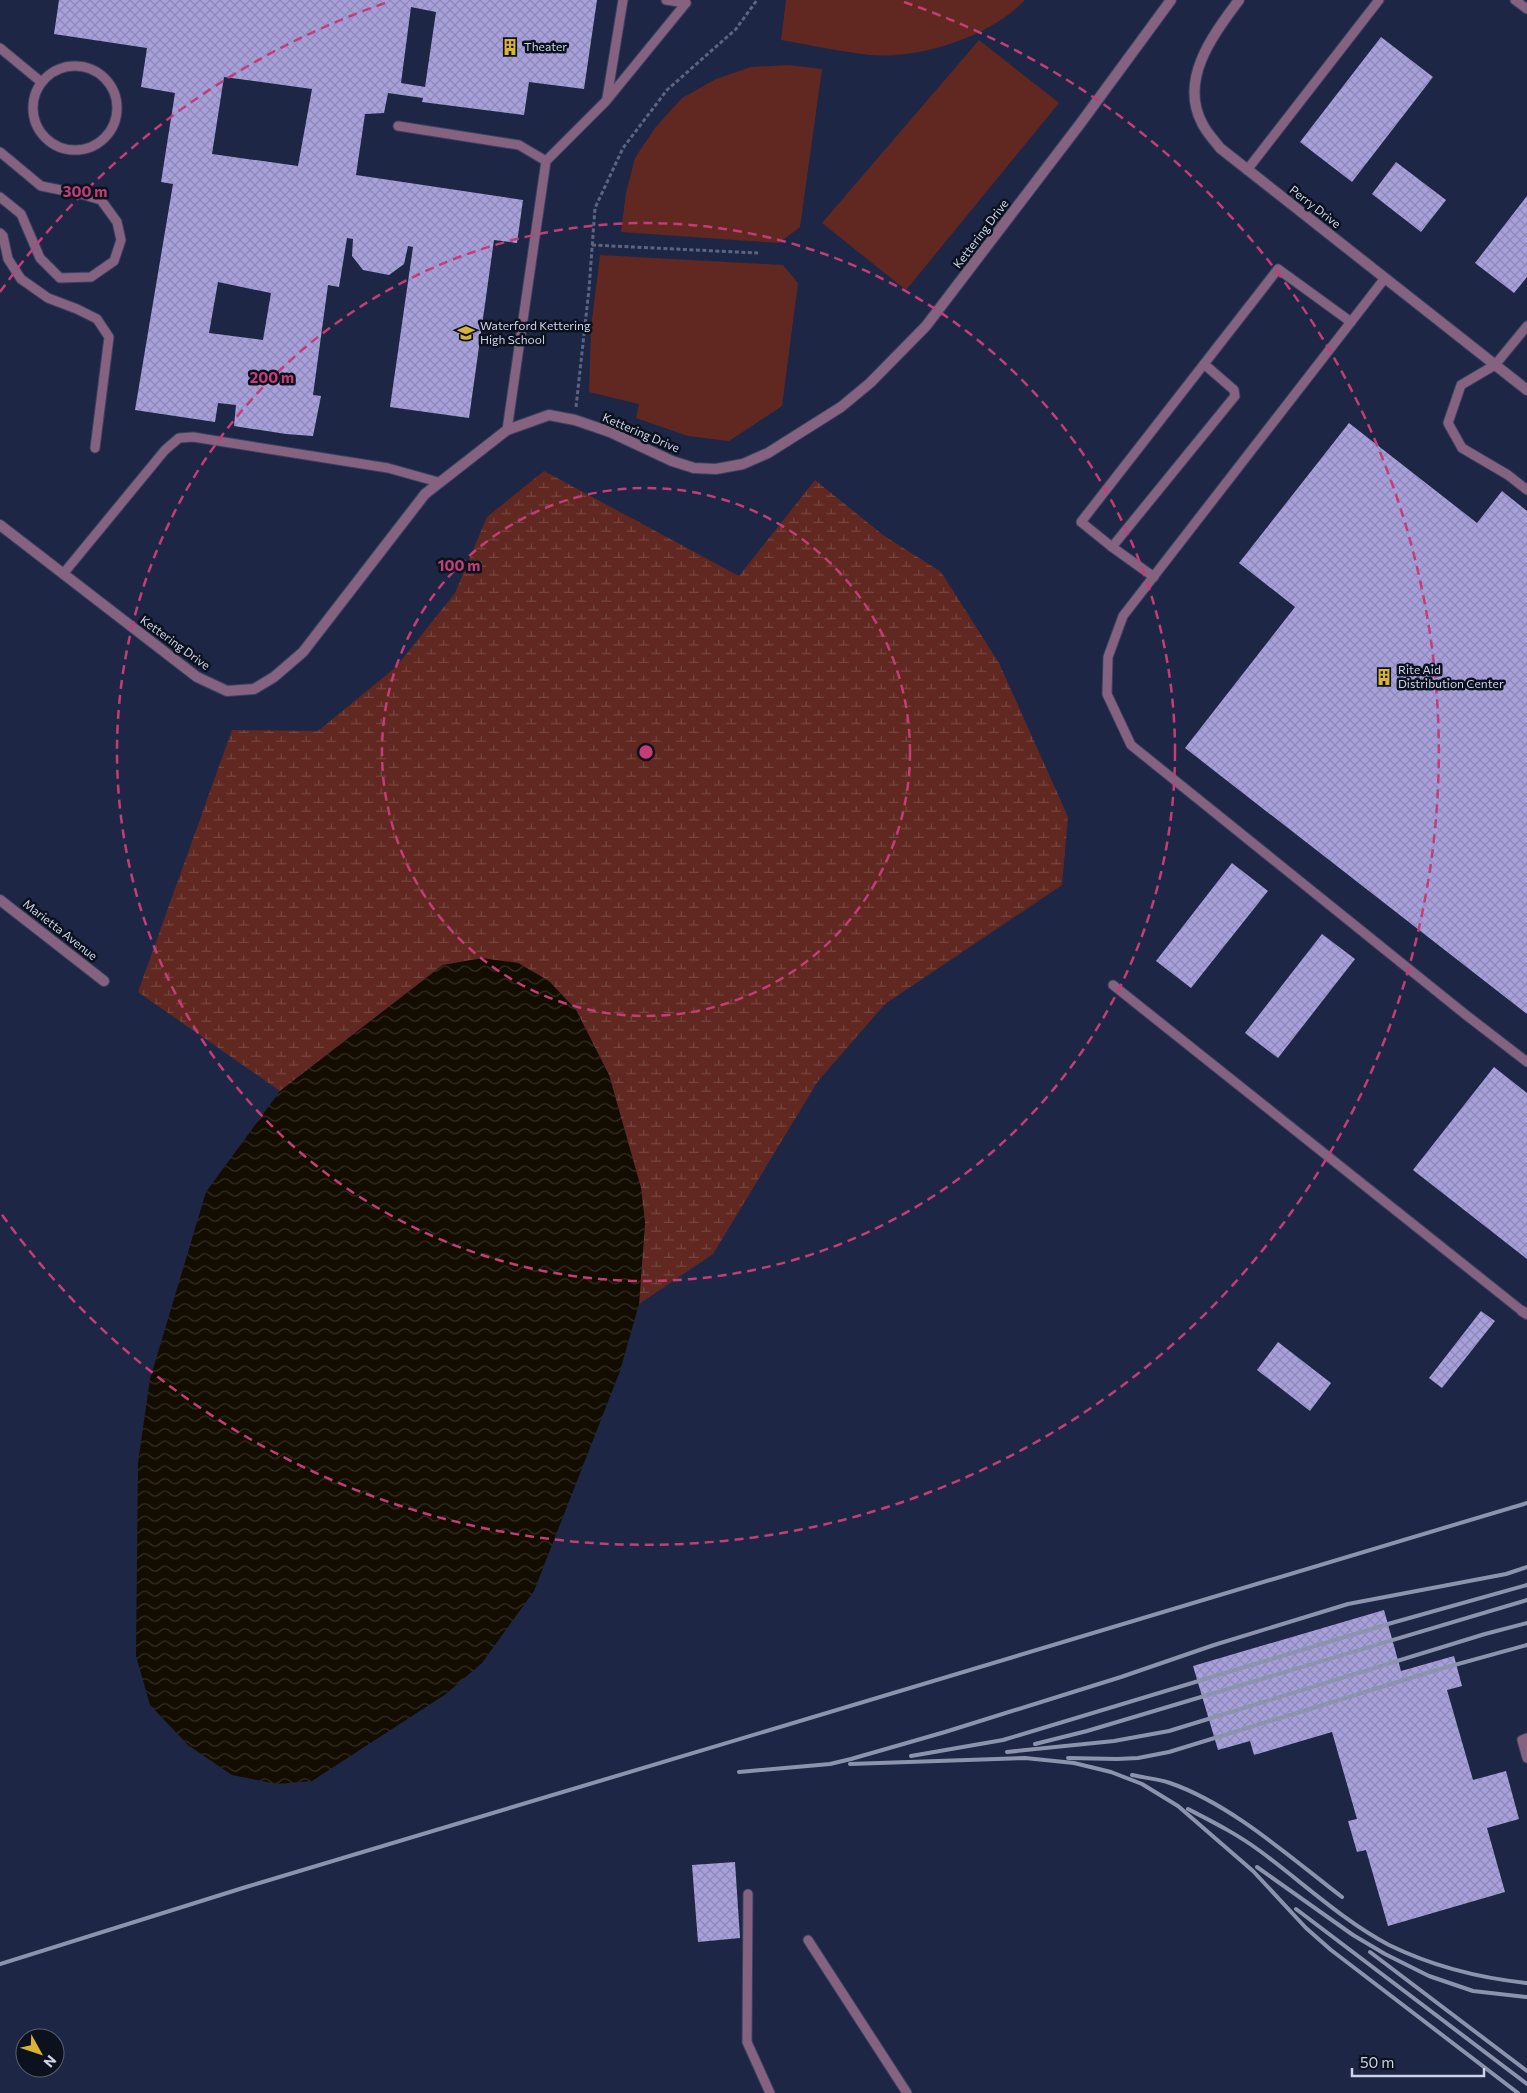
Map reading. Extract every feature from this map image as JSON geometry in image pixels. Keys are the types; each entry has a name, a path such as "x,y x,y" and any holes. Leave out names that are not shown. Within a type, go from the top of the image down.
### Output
{"street":[{"name":"Kettering Drive","path":"0,525 197,677 227,691 254,689 274,677 303,652 425,494 507,430 549,414 575,420 610,432 672,461 694,468 716,469 743,464 768,453 841,407 876,377 926,326 1097,101 1171,0"},
{"name":"Perry Drive","path":"1238,0 1202,56 1193,86 1197,112 1202,124 1220,148 1527,390"},
{"name":"Marietta Avenue","path":"0,900 104,981"}],"lane":[{"path":"606,101 623,0"},
{"path":"507,430 546,161 606,101 686,3 666,0"},
{"path":"1247,170 1379,0"},
{"path":"1515,0 1527,9"},
{"path":"0,48 40,81"},
{"path":"79,65 103,76 114,90 117,100 116,120 110,132 104,139 88,149 60,148 48,142 35,125 33,97 40,81 59,68 79,65"},
{"path":"398,126 519,145 546,161"},
{"path":"0,152 41,186 101,200 117,222 121,240 114,261 91,277 60,278 40,258 21,214 0,196"},
{"path":"0,233 3,236 8,260 21,279 48,298 97,319 109,337 95,448"},
{"path":"1154,577 1081,522 1278,269 1351,322"},
{"path":"1385,278 1123,616 1108,657 1107,694 1131,745 1527,1062"},
{"path":"1527,326 1494,365 1461,386 1448,423 1462,448 1508,475 1527,490"},
{"path":"1112,547 1235,396 1234,390 1204,364"},
{"path":"64,574 165,450 179,438 193,437 388,468 438,482"},
{"path":"1113,985 1525,1313"},
{"path":"1527,1738 1522,1740 1527,1758"},
{"path":"748,1894 747,2042 770,2093"},
{"path":"808,1940 907,2093"}],"path":[{"path":"575,420 595,208 623,148 667,90 736,29 757,0"},
{"path":"592,245 758,253"}],"green space":[{"path":"786,0 1025,0 993,25 954,43 911,53 871,55 781,40"},
{"path":"979,40 1059,103 906,290 822,223"},
{"path":"789,65 822,69 800,227 779,243 621,232 626,193 635,158 655,128 682,98 716,79 751,67"},
{"path":"600,255 783,265 798,283 782,406 729,441 688,436 636,418 639,404 589,392 591,328"},
{"path":"544,471 739,576 815,480 883,535 941,572 999,663 1068,817 1062,885 885,1004 818,1081 713,1254 639,1304 645,1223 641,1188 609,1075 576,1010 549,981 518,963 443,965 280,1091 138,992 232,730 318,731 396,667 455,593 487,517"}],"water":[{"path":"482,958 518,963 549,981 576,1010 609,1075 641,1188 645,1223 639,1304 620,1371 534,1591 482,1663 446,1694 312,1781 277,1784 232,1775 188,1745 150,1705 136,1656 138,1463 150,1379 206,1192 280,1091 443,965"}],"building":[{"path":"59,0 597,0 584,89 529,82 524,115 422,102 423,98 388,93 384,113 365,114 356,175 523,200 517,243 494,240 469,418 390,407 413,247 408,246 404,264 389,275 363,270 352,256 353,239 347,238 339,287 328,285 313,395 321,396 313,436 234,426 236,405 218,403 215,422 135,410 173,184 161,182 175,93 141,87 147,48 54,34","holes":["411,7 436,12 425,87 401,83","224,77 312,89 298,166 212,154","218,282 271,293 263,340 209,333"]},
{"path":"1381,37 1433,77 1352,182 1300,142"},
{"path":"1396,162 1446,200 1421,232 1372,194"},
{"path":"1527,196 1527,277 1514,293 1475,263"},
{"name":"Rite Aid Distribution Center","path":"1349,423 1477,523 1502,491 1527,511 1527,1014 1185,748 1295,607 1239,563"},
{"path":"1232,863 1268,891 1191,988 1156,961"},
{"path":"1322,934 1355,959 1278,1058 1245,1033"},
{"path":"1494,1067 1527,1093 1527,1259 1413,1170"},
{"path":"1481,1311 1495,1321 1442,1388 1429,1378"},
{"path":"1278,1342 1331,1383 1310,1411 1257,1370"},
{"path":"1384,1610 1401,1671 1454,1656 1462,1686 1447,1690 1473,1780 1506,1771 1519,1819 1487,1828 1505,1892 1388,1926 1366,1850 1357,1852 1348,1821 1357,1819 1332,1732 1254,1755 1250,1741 1218,1750 1193,1666"},
{"path":"735,1862 740,1938 698,1942 692,1865"}],"railway":[{"path":"0,1964 246,1887 1527,1503"},
{"path":"739,1772 830,1764 851,1759 945,1732 1348,1604 1506,1574 1527,1567"},
{"path":"911,1756 1003,1740 1388,1624 1527,1585"},
{"path":"1035,1744 1087,1731 1527,1600"},
{"path":"1007,1752 1114,1741 1169,1731 1485,1634 1527,1623"},
{"path":"1068,1758 1138,1758 1169,1752 1440,1669 1527,1645"},
{"path":"850,1764 1025,1758 1074,1763 1111,1772 1142,1784 1178,1806 1253,1871 1306,1928 1331,1950 1518,2093"},
{"path":"1132,1775 1170,1783 1193,1792 1215,1804 1260,1833 1342,1897"},
{"path":"1188,1809 1225,1828 1251,1845 1355,1924 1389,1945 1422,1959 1456,1970 1491,1978 1527,1983"},
{"path":"1257,1867 1353,1935 1385,1954 1429,1976 1473,1991 1527,1997"},
{"path":"1296,1909 1527,2084"},
{"path":"1370,1952 1527,2071"}],"place":[{"name":"Theater","path":"510,47"},
{"name":"Waterford Kettering High School","path":"466,333"},
{"name":"Rite Aid Distribution Center","path":"1384,677"}]}
